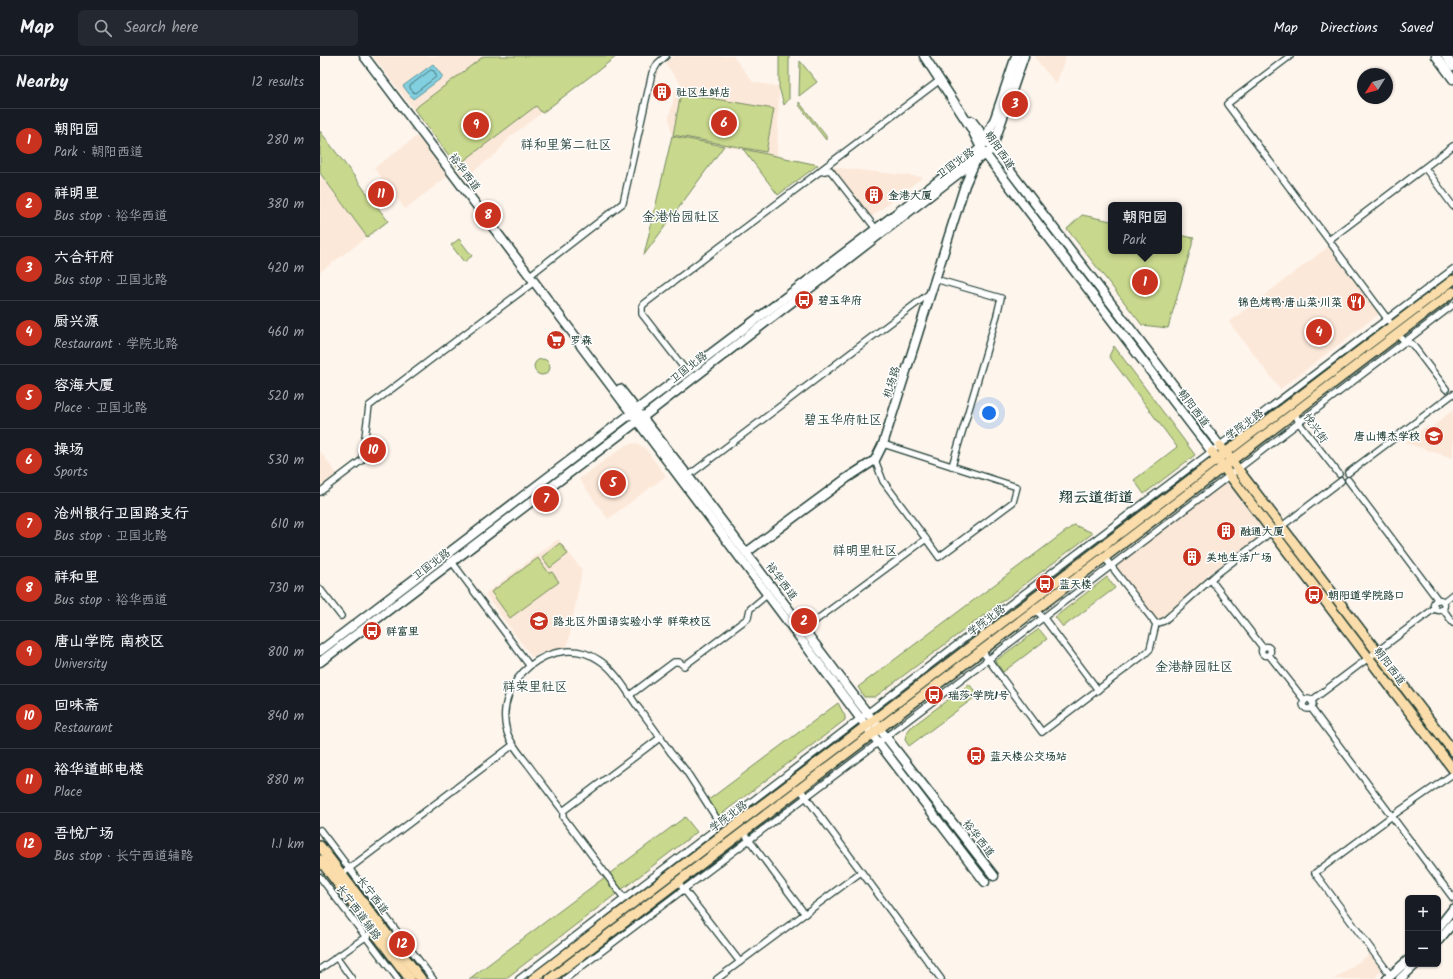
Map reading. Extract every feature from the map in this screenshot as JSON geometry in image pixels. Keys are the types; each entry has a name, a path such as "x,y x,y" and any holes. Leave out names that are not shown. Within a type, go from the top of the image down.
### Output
{"main road":[{"name":"裕华西道","path":"364,56 578,340 583,342 634,412 688,476 747,552 771,592 804,629 994,876"},
{"name":"朝阳西道","path":"924,56 971,128 983,151 1453,769"},
{"name":"朝阳西道","path":"929,56 986,139 993,146 1453,751"},
{"name":"卫国北路","path":"320,662 640,419 976,160 983,151 1016,56"},
{"name":"卫国北路","path":"320,651 876,229 983,151 993,146 1024,56"},
{"path":"1436,56 1453,78"},
{"path":"1446,56 1453,66"},
{"name":"机场路","path":"875,460 883,444 965,185 976,160"},
{"name":"学院北路","path":"533,979 669,870 863,722 1030,602 1215,455 1390,322 1453,280"},
{"name":"学院北路","path":"550,979 681,886 747,836 800,789 982,651 1040,614 1108,562 1224,467 1453,292"},
{"path":"1390,322 1398,334"},
{"name":"裕华西道","path":"640,419 771,592 863,722 985,882"},
{"path":"747,552 847,478 875,460"},
{"path":"1030,602 1040,614"},
{"name":"长宁西道","path":"320,846 422,979"},
{"name":"长宁西道","path":"320,860 410,979"},
{"path":"669,870 681,886"},
{"path":"1441,924 1453,909"},
{"path":"1441,937 1453,922"},
{"path":"1389,977 1405,963"},
{"path":"1400,979 1413,967"}],"street":[{"path":"320,492 362,460 369,406 619,208 622,203 652,73 658,63 666,56"},
{"path":"1290,56 1227,104 1390,322 1453,269"},
{"path":"688,372 642,314 642,307 644,304 940,80"},
{"path":"1329,240 1453,146"},
{"path":"1425,168 1453,206"},
{"path":"819,172 830,170 876,229"},
{"path":"935,279 1001,298 952,466"},
{"path":"688,476 930,293"},
{"path":"1156,624 1108,562 1230,475 1453,305"},
{"path":"1398,334 1405,342 1412,344 1446,389 1445,400"},
{"path":"1446,389 1453,390"},
{"path":"1281,526 1453,394"},
{"name":"悦兴街","path":"1295,413 1300,422 1441,603 1453,623"},
{"path":"875,460 883,481 939,557 1014,500 1017,487 883,444"},
{"path":"871,716 1023,594 1215,455"},
{"path":"1156,624 1164,621 1212,580 1218,573 1265,538 1272,531"},
{"path":"804,629 926,539"},
{"path":"452,562 529,666"},
{"path":"1212,580 1263,648 1266,647 1270,649 1269,655 1308,701"},
{"path":"320,589 341,616"},
{"path":"630,695 674,662 679,662 684,666 748,618 750,608 771,592"},
{"path":"1023,594 1030,602"},
{"path":"1453,595 1441,603 1434,605 1435,608 1377,652 1303,703 1304,708 1311,708 1453,898"},
{"path":"805,914 747,836 806,797 989,659 1040,614 1098,690"},
{"path":"982,651 1042,732 1145,654 1150,649 1156,624"},
{"path":"624,898 563,817 563,811 513,745 507,732 505,705 509,692 514,682 529,666 538,660 558,653 570,651 582,653 600,660 609,668 630,695 686,771 721,825"},
{"path":"519,979 624,898 669,870 721,825 863,722"},
{"path":"563,811 661,737"},
{"path":"342,874 513,745"},
{"path":"1389,977 1315,873 1392,816 1453,774"},
{"path":"800,789 941,979"},
{"name":"长宁西道辅路","path":"320,830 433,979"},
{"path":"717,979 861,872"},
{"name":"长宁西道辅路","path":"320,877 398,979"},
{"path":"565,979 681,886 740,962"},
{"path":"320,969 374,930"},
{"path":"336,957 352,979"}],"shaded area":[{"path":"373,56 617,56 511,136 496,154 465,177"},
{"path":"674,56 733,56 753,82 779,87 777,156 672,136 669,117 676,88 681,89 682,86 665,63"},
{"path":"1036,56 1066,56 1056,84 1035,58"},
{"path":"417,136 448,176 405,209 374,168"},
{"path":"831,167 923,177 870,218"},
{"path":"320,174 367,237 320,272"},
{"path":"1328,247 1379,314 1280,389 1229,322"},
{"name":"唐山博杰学校","path":"1453,410 1453,458 1405,443 1427,426 1429,429"},
{"path":"636,443 644,447 666,476 608,519 579,479 626,445"},
{"path":"320,451 337,474 320,487"},
{"path":"1226,483 1230,486 1264,531 1264,535 1207,575 1203,584 1162,619 1155,618 1116,566"},
{"name":"路北区外国语实验小学 祥荣校区","path":"558,539 582,570 567,649 553,649 532,657 485,594"},
{"path":"1370,954 1381,970 1374,979 1334,979"}],"green space":[{"path":"484,56 617,56 542,113 536,106 457,166 414,109"},
{"path":"779,56 789,56 789,99 784,105 779,87"},
{"path":"800,61 817,82 799,96"},
{"path":"681,93 774,109 766,152 673,135"},
{"path":"799,102 826,136 826,140 799,105"},
{"path":"320,131 388,221 367,237 320,173"},
{"path":"672,136 724,146 644,255"},
{"path":"743,149 818,165 778,195"},
{"path":"1082,215 1108,220 1108,254 1182,254 1182,236 1194,238 1168,328 1142,325 1067,229"},
{"path":"459,239 472,256 464,262 451,245"},
{"path":"1114,346 1195,455 1144,494 1134,480 1177,447 1109,356"},
{"path":"542,359 548,361 550,367 548,373 542,375 536,373 534,367 536,361"},
{"path":"1074,525 1093,533 875,697 864,697 858,687"},
{"path":"560,543 568,554 550,568 542,557"},
{"path":"538,558 549,573 552,572 559,582 510,618 491,592"},
{"path":"1107,577 1115,588 1063,627 1055,617"},
{"path":"1039,629 1047,639 1003,672 995,661"},
{"path":"969,684 978,695 909,746 905,740 910,728"},
{"path":"838,703 845,716 845,720 719,816 707,801"},
{"path":"685,817 697,832 505,979 469,979"}],"water":[{"path":"433,64 443,77 413,99 403,86"}],"place":[{"name":"社区生鲜店","path":"662,92"},
{"name":"六合轩府","path":"1015,104"},
{"name":"操场","path":"724,123"},
{"name":"唐山学院 南校区","path":"476,125"},
{"name":"裕华道邮电楼","path":"381,194"},
{"name":"金港大厦","path":"874,195"},
{"name":"祥和里","path":"488,215"},
{"name":"朝阳园","path":"1145,282"},
{"name":"碧玉华府","path":"804,300"},
{"name":"锦色烤鸭·唐山菜·川菜","path":"1356,302"},
{"name":"厨兴源","path":"1319,332"},
{"name":"罗森","path":"556,340"},
{"name":"唐山博杰学校","path":"1434,436"},
{"name":"回味斋","path":"373,450"},
{"name":"容海大厦","path":"613,483"},
{"name":"沧州银行卫国路支行","path":"546,499"},
{"name":"融通大厦","path":"1226,531"},
{"name":"美地生活广场","path":"1192,557"},
{"name":"蓝天楼","path":"1045,584"},
{"name":"朝阳道学院路口","path":"1314,595"},
{"name":"路北区外国语实验小学 祥荣校区","path":"539,621"},
{"name":"祥明里","path":"804,621"},
{"name":"祥富里","path":"372,631"},
{"name":"瑞莎·学院1号","path":"934,695"},
{"name":"蓝天楼公交场站","path":"976,756"},
{"name":"吾悦广场","path":"402,944"}],"district":[{"name":"祥和里第二社区","path":"566,144"},
{"name":"金港怡园社区","path":"681,216"},
{"name":"碧玉华府社区","path":"843,419"},
{"name":"翔云道街道","path":"1096,497"},
{"name":"祥明里社区","path":"865,550"},
{"name":"金港静园社区","path":"1194,666"},
{"name":"祥荣里社区","path":"535,686"}]}
